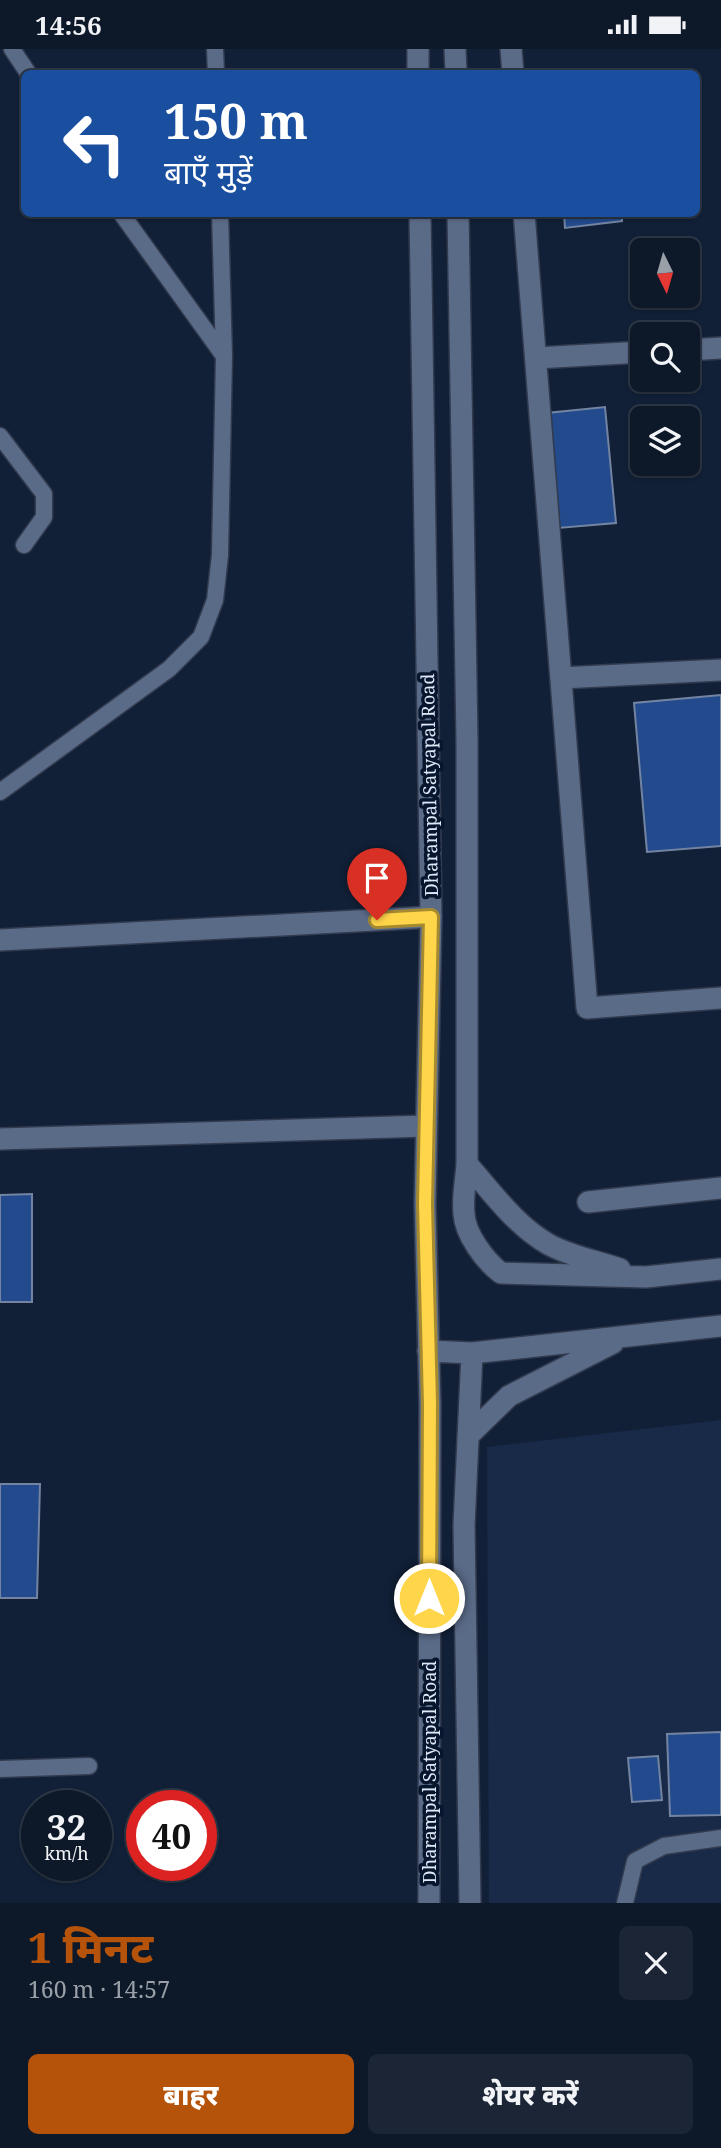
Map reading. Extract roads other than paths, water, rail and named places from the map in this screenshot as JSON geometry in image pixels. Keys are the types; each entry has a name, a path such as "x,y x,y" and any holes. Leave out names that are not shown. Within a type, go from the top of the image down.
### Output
{"street":[{"path":"418,49 418,70"},
{"path":"455,49 456,70"},
{"path":"511,49 513,70"},
{"name":"Dharampal Satyapal Road","path":"420,217 431,917 426,1126 429,1903"},
{"name":"Dharampal Satyapal Road","path":"458,217 467,739 467,1164 464,1216 479,1250 488,1263 501,1273 646,1277"},
{"path":"524,217 587,1008 721,998"},
{"path":"700,349 721,348"},
{"path":"536,358 630,353"},
{"path":"561,678 721,670"},
{"path":"0,940 431,917"},
{"path":"0,1139 426,1126"},
{"path":"467,1164 512,1216 550,1245 646,1277 721,1269"},
{"path":"588,1202 721,1188"},
{"path":"428,1351 472,1353 721,1326"},
{"path":"468,1436 509,1396 627,1336"},
{"path":"470,1903 464,1525 472,1353"}],"lane":[{"path":"12,49 26,70"},
{"path":"215,49 216,70"},
{"path":"124,217 224,356"},
{"path":"0,793 169,669 201,637 215,600 220,555 224,356 220,217"},
{"path":"0,436 44,494 44,517 24,545"},
{"path":"0,1769 89,1766"},
{"path":"625,1903 635,1860 664,1846 721,1838"}]}
